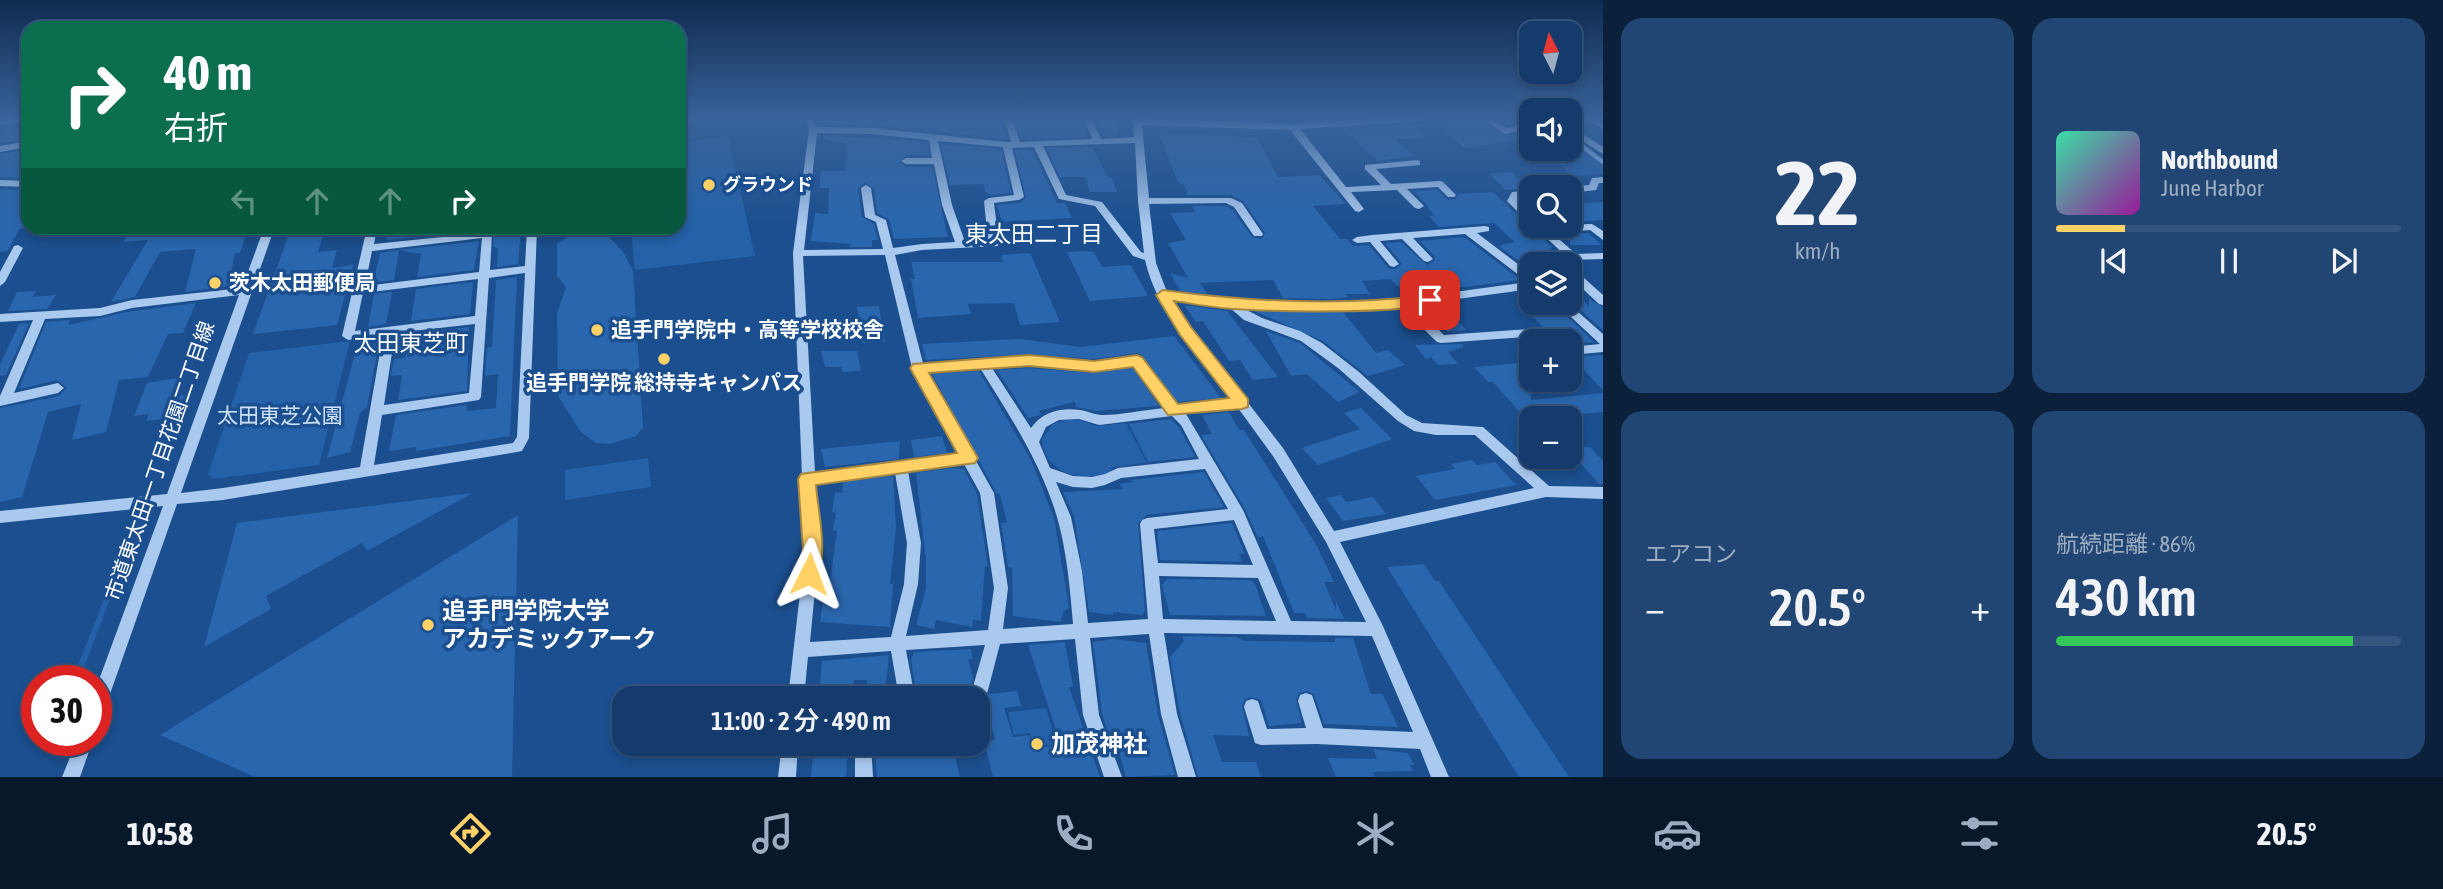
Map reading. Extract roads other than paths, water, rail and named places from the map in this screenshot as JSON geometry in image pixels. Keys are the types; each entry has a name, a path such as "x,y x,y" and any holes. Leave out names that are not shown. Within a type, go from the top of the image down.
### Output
{"street":[{"path":"797,686 812,549 798,253 808,154"},
{"path":"935,154 947,205 961,246"},
{"path":"798,253 890,252 913,247 994,244 989,201 1019,197 1013,154"},
{"path":"1042,154 1062,197 1098,204 1137,254 1150,258"},
{"path":"1138,154 1150,258 1163,295 1185,331 1242,403 1291,472 1331,538 1377,629 1440,777"},
{"path":"1314,154 1359,209"},
{"path":"906,161 936,161"},
{"path":"1417,163 1368,167 1419,206"},
{"path":"1582,189 1593,188 1595,180 1603,180"},
{"path":"0,183 21,184"},
{"path":"1342,190 1440,184 1451,195"},
{"path":"866,188 870,217 881,220 918,368 984,482 1001,588 995,635 981,686"},
{"path":"1519,194 1515,194 1511,201 1519,208"},
{"path":"1143,201 1228,200 1238,205 1258,234"},
{"path":"1597,227 1603,237"},
{"path":"1357,240 1485,229"},
{"path":"1467,230 1519,270"},
{"name":"市道東太田一丁目花園二丁目線","path":"112,666 244,290 267,235"},
{"path":"371,235 348,336 481,319"},
{"path":"368,248 478,235"},
{"path":"376,411 475,397 487,235"},
{"path":"0,517 171,500 509,451 520,444 523,438 531,235"},
{"path":"1404,236 1428,259"},
{"path":"1371,238 1394,264"},
{"path":"1549,238 1560,252"},
{"path":"0,282 18,248"},
{"path":"1582,263 1603,256"},
{"path":"359,290 530,269"},
{"path":"1582,278 1603,301"},
{"path":"1163,295 1232,304 1381,306 1519,287"},
{"path":"0,318 100,312 132,304 244,290"},
{"path":"1405,303 1441,339 1519,334"},
{"path":"1232,304 1252,320 1305,338 1402,418 1419,428 1478,430 1546,491"},
{"path":"3,397 41,314"},
{"path":"1574,315 1603,341"},
{"path":"366,472 390,330"},
{"path":"1582,350 1603,348"},
{"path":"918,368 1029,361 1094,366 1137,360 1185,422 1238,514 1287,628"},
{"path":"983,364 1033,442 1047,472 1070,538 1091,715 1113,777"},
{"path":"3,397 58,388"},
{"path":"1033,442 1038,427 1057,415 1078,414 1099,420 1242,403"},
{"path":"807,479 969,458"},
{"path":"1047,472 1072,482 1090,483 1105,480 1118,473 1209,463"},
{"path":"901,468 914,544 911,584 897,642 905,686"},
{"path":"1331,538 1546,491 1603,494"},
{"path":"1187,777 1160,679 1147,523 1238,514"},
{"path":"1152,569 1264,572"},
{"path":"801,650 1156,626 1377,629"},
{"path":"1306,701 1317,736"},
{"path":"1252,707 1261,737 1317,736 1424,741"},
{"path":"71,777 79,756"},
{"path":"787,777 789,756"},
{"path":"863,756 864,777"}],"waterway":[{"path":"1593,154 1603,162"}],"place":[{"name":"グラウンド","path":"709,185"},
{"name":"茨木太田郵便局","path":"215,283"},
{"name":"追手門学院中・高等学校校舎","path":"597,330"},
{"name":"追手門学院 総持寺キャンパス","path":"664,359"},
{"name":"追手門学院大学 アカデミックアーク","path":"428,625"},
{"name":"加茂神社","path":"1037,744"}],"district":[{"name":"東太田二丁目","path":"1034,234"},
{"name":"太田東芝町","path":"411,343"}],"park label":[{"name":"太田東芝公園","path":"280,416"}]}
